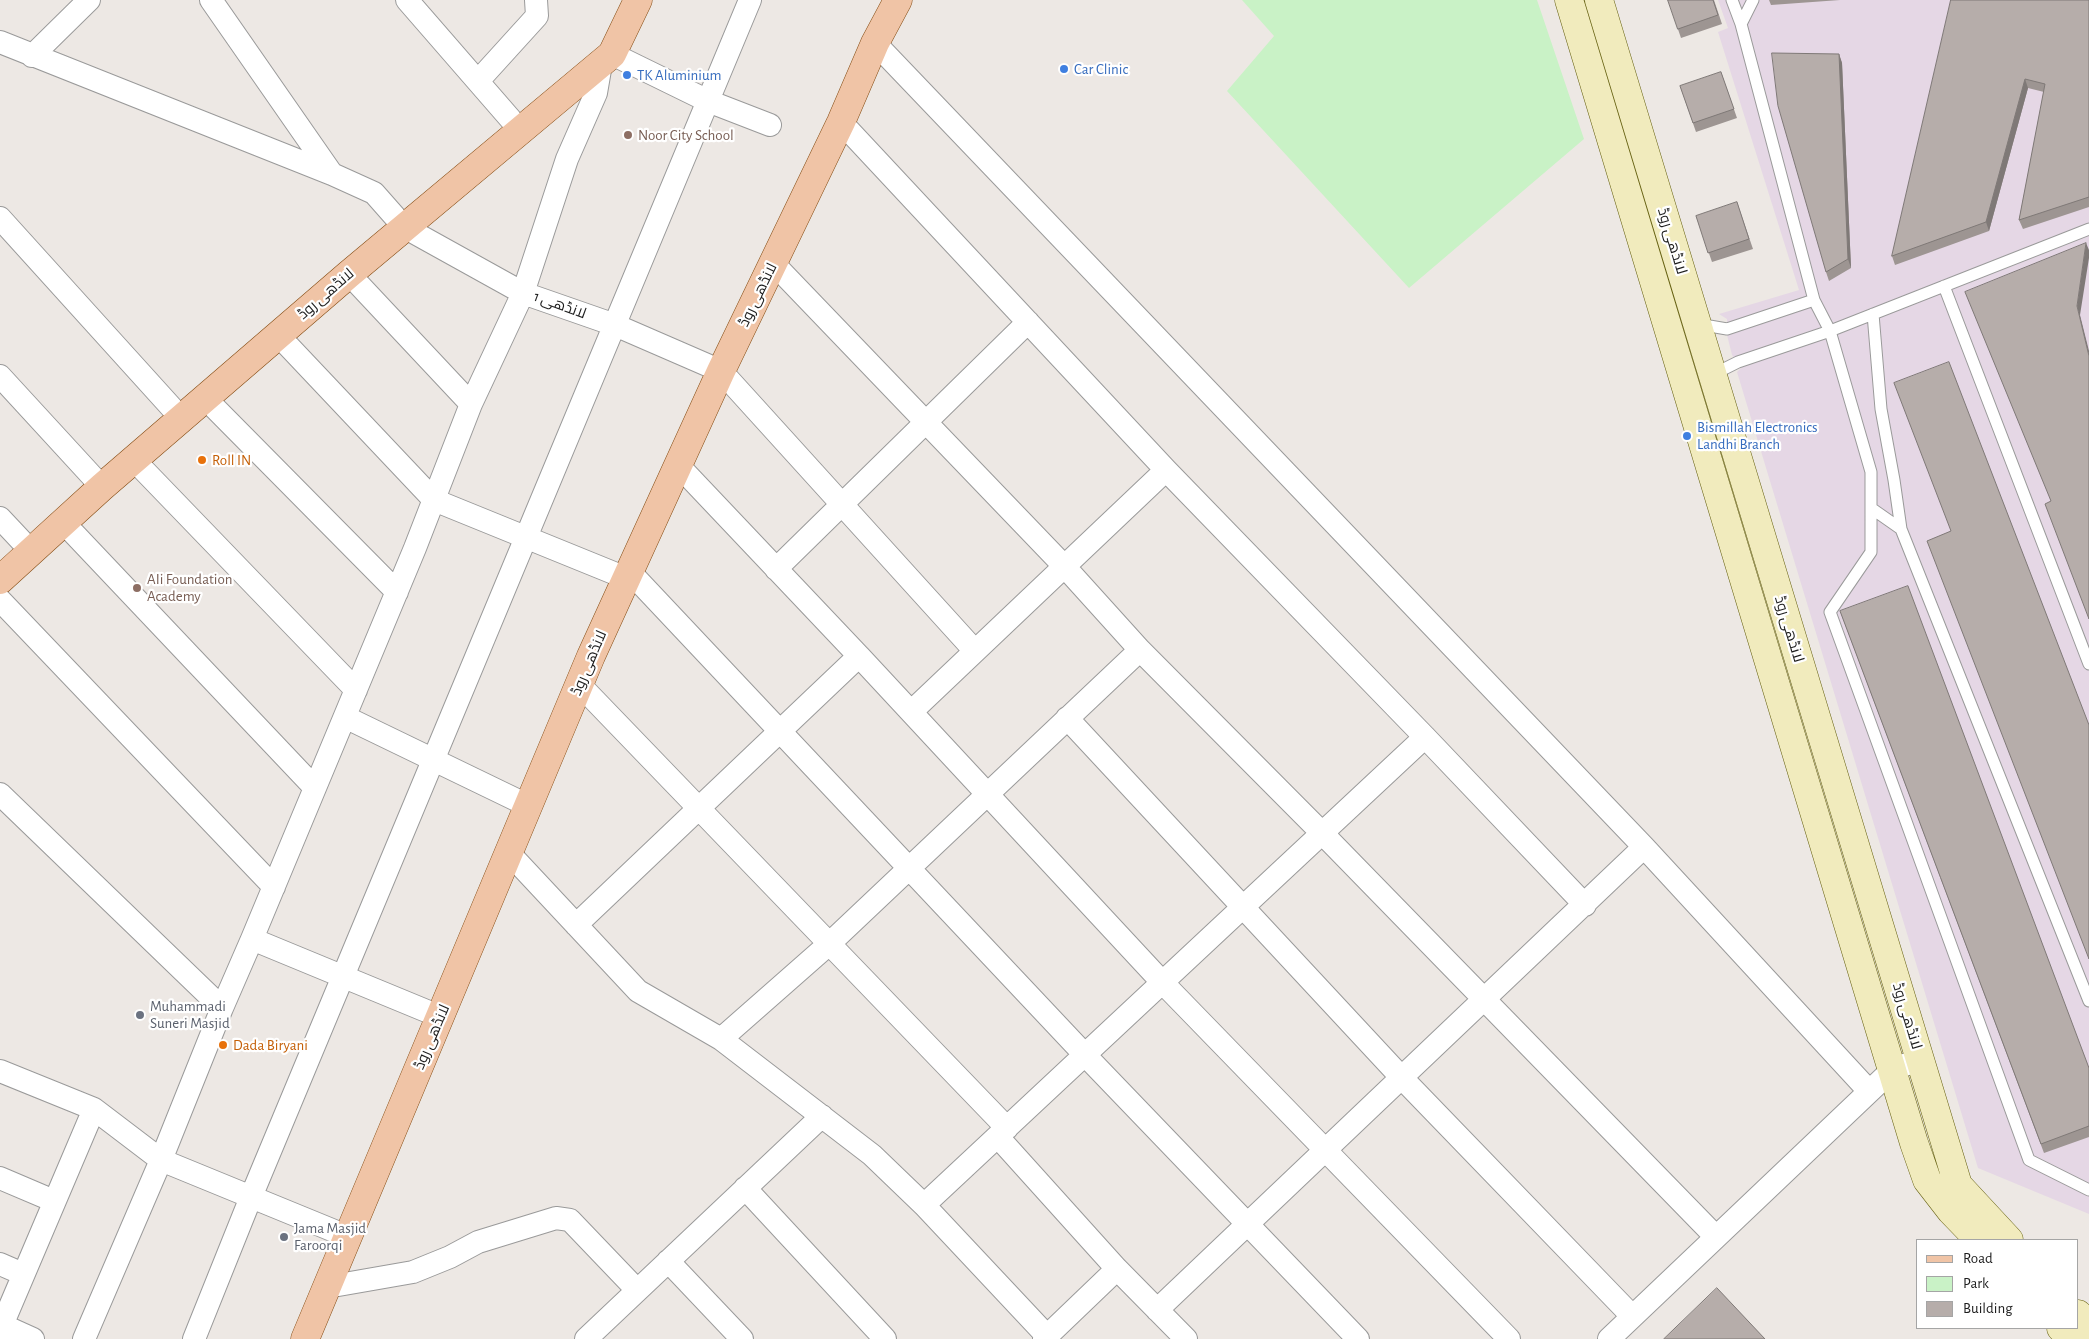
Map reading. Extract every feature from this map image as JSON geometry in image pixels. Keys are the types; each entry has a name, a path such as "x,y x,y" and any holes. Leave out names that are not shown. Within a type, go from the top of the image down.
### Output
{"main road":[{"name":"لانڈھی روڈ","path":"0,580 102,487 348,274 607,59 638,0"},
{"name":"لانڈھی روڈ","path":"305,1339 579,684 721,371 841,122 875,43 898,0"},
{"name":"لانڈھی روڈ","path":"1569,0 1892,1070 1927,1180 1951,1211 1978,1239"},
{"name":"لانڈھی روڈ","path":"1598,0 1958,1185 2008,1239"},
{"path":"1668,329 1673,336 1682,339 1691,336 1697,323"},
{"path":"1691,404 1692,394 1698,387 1715,383"},
{"path":"1790,731 1818,723"},
{"path":"2079,1315 2089,1326"},
{"path":"2062,1329 2072,1339"}],"street":[{"path":"32,56 89,0"},
{"path":"211,0 332,174"},
{"path":"407,0 520,130"},
{"path":"478,81 537,16 536,0"},
{"path":"194,1339 250,1197 750,0"},
{"name":"لانڈھی 1","path":"0,42 332,174 374,193 404,227 523,292 615,325 721,371"},
{"path":"875,43 1644,847 1869,1091"},
{"path":"84,1339 161,1160 222,1008 397,592 471,404 523,292 567,159 596,93 607,59 708,102 770,124"},
{"path":"841,122 1166,470 1425,737 1584,905"},
{"path":"0,218 181,418"},
{"path":"773,263 1064,566 1140,650 1322,833 1716,1237"},
{"path":"348,274 471,404"},
{"path":"776,569 1028,322"},
{"path":"278,335 434,500 526,538 628,575 780,731 1085,1055 1358,1339"},
{"path":"721,371 975,651"},
{"path":"0,376 102,487"},
{"path":"205,398 397,592"},
{"path":"134,460 356,690"},
{"path":"678,465 988,793 1162,982 1509,1339"},
{"path":"911,712 1166,470"},
{"path":"0,518 32,551"},
{"path":"63,522 315,788"},
{"path":"0,600 274,887"},
{"path":"721,1038 829,944 1140,650"},
{"path":"576,925 859,656"},
{"path":"579,684 829,944 1002,1132 1118,1269 1186,1339"},
{"path":"345,717 529,806"},
{"path":"1067,718 1401,1076 1632,1316"},
{"path":"924,1205 1425,737"},
{"path":"0,794 222,1008"},
{"path":"1157,1310 1644,847"},
{"path":"509,853 638,991 721,1038 872,1155 924,1205 1046,1338 1118,1269"},
{"path":"252,938 441,1017"},
{"path":"1608,1339 1892,1070 1920,1059"},
{"path":"0,1072 94,1108 161,1160 349,1237"},
{"path":"33,1339 1,1327 94,1108"},
{"path":"587,1339 822,1116"},
{"path":"0,1178 54,1201"},
{"path":"745,1188 885,1339"},
{"path":"327,1287 413,1272 450,1257 478,1242 556,1218 570,1220 637,1290"},
{"path":"668,1261 742,1339"},
{"path":"0,1264 23,1274"}],"lane":[{"path":"1732,0 1814,300 1830,331 1871,472 1871,552 1830,612 2029,1160 2089,1190"},
{"path":"1740,24 1753,0"},
{"path":"1715,383 1738,362 1830,331 2089,229"},
{"path":"1944,286 2089,664"},
{"path":"1697,323 1727,329 1814,300"},
{"path":"1873,314 1881,410 1901,529 2089,1001"},
{"path":"1871,508 1901,529"}],"shaded area":[{"path":"1718,0 2089,0 2089,1214 1978,1168 1737,372 1742,367 1732,355 1727,335 1727,319 1719,314 1799,290 1718,32 1728,28"}],"green space":[{"path":"1242,0 1537,0 1584,139 1409,288 1227,91 1274,36"}],"building":[{"path":"1668,0 1713,0 1718,15 1678,29"},
{"path":"1951,0 2089,0 2089,197 2019,220 2045,84 2025,79 1986,222 1892,256"},
{"path":"1772,53 1839,54 1848,259 1826,272 1778,106"},
{"path":"1721,72 1734,109 1693,123 1680,86"},
{"path":"1737,202 1749,239 1708,253 1696,216"},
{"path":"2086,243 2077,306 2089,356 2089,619 2045,504 2051,501 1965,292"},
{"path":"1949,362 2089,725 2089,959 1927,541 1951,531 1894,383"},
{"path":"1908,586 2089,1068 2089,1126 2041,1144 1840,611"},
{"path":"1717,1288 1765,1339 1664,1339"}],"place":[{"name":"Car Clinic","path":"1064,69"},
{"name":"TK Aluminium","path":"627,75"},
{"name":"Noor City School","path":"628,135"},
{"name":"Bismillah Electronics Landhi Branch","path":"1687,436"},
{"name":"Roll IN","path":"202,460"},
{"name":"AIi Foundation Academy","path":"137,588"},
{"name":"Muhammadi Suneri Masjid","path":"140,1015"},
{"name":"Dada Biryani","path":"223,1045"},
{"name":"Jama Masjid Faroorqi","path":"284,1237"}]}
